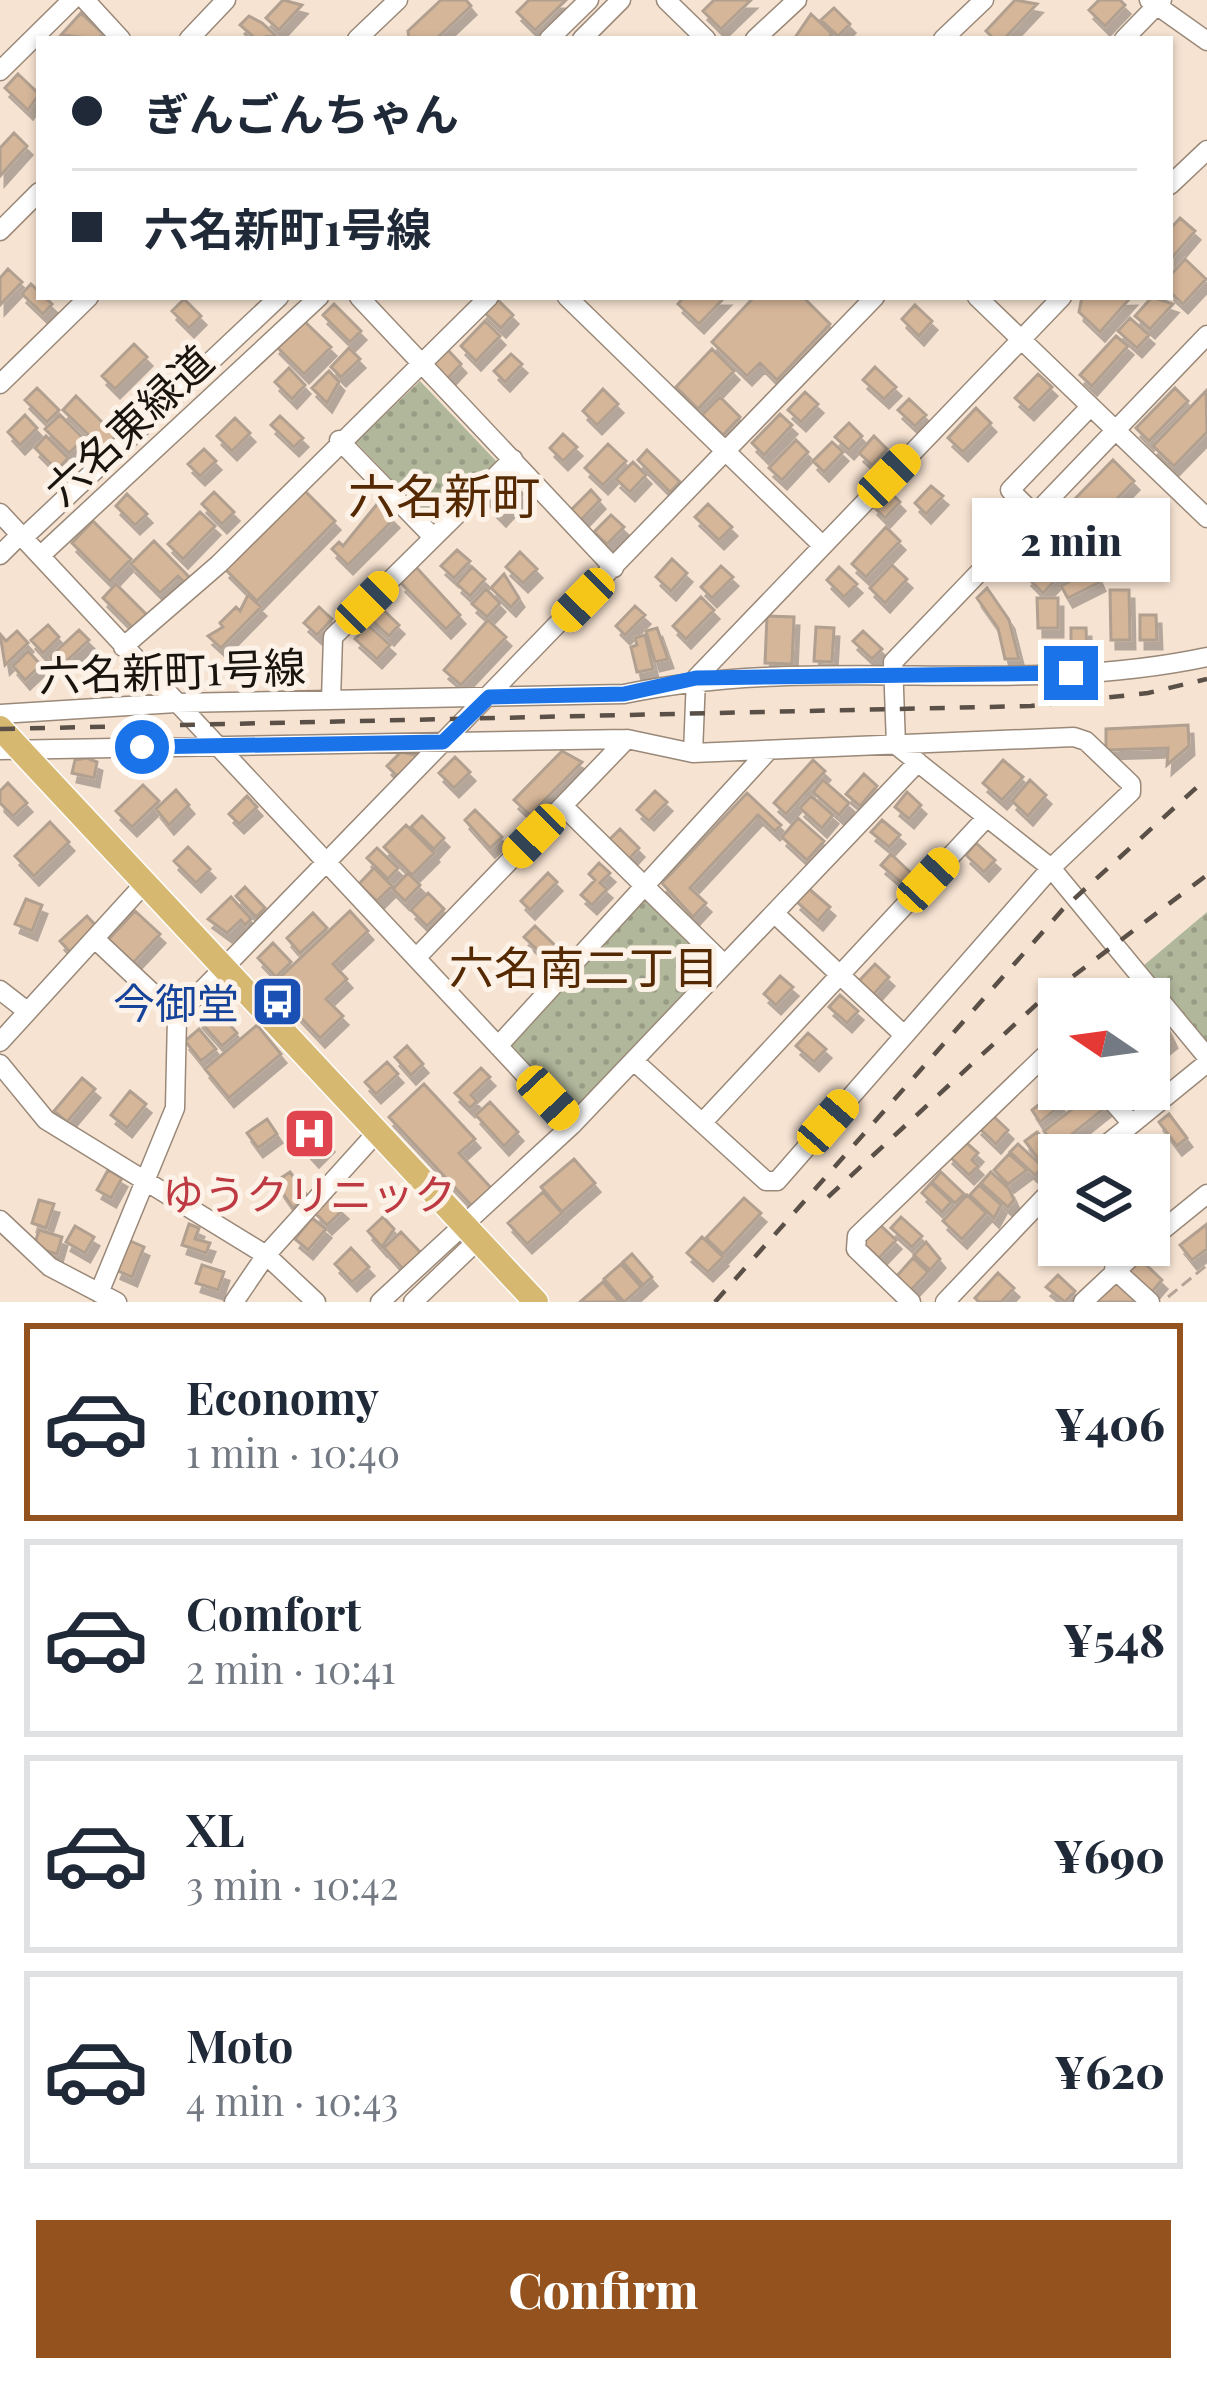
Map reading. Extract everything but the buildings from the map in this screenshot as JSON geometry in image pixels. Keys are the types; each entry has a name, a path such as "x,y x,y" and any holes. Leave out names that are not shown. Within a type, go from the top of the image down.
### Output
{"main road":[{"path":"0,728 11,750 145,883 536,1302"}],"street":[{"path":"0,71 72,0"},
{"path":"85,0 118,36"},
{"path":"191,36 226,0"},
{"path":"360,36 398,0"},
{"path":"551,36 589,0"},
{"path":"585,36 622,0"},
{"path":"666,0 703,36"},
{"path":"758,36 797,0"},
{"path":"946,36 984,0"},
{"path":"1127,36 1156,2 1207,41"},
{"path":"1173,182 1207,150"},
{"path":"3,221 36,194"},
{"path":"0,384 86,300"},
{"name":"六名東緑道","path":"0,555 276,300"},
{"name":"六名東緑道","path":"40,556 316,300"},
{"path":"362,300 614,568"},
{"path":"123,647 219,564 339,440 486,300"},
{"path":"570,300 822,544"},
{"path":"0,1220 50,1267 108,1297 145,1178 175,1108 177,1016 872,300"},
{"path":"980,300 1207,518"},
{"path":"693,753 696,678 1059,300"},
{"path":"896,745 893,662 1207,335"},
{"path":"1034,514 1010,490 1090,406"},
{"path":"339,440 434,537"},
{"path":"331,700 333,637 513,459"},
{"path":"0,513 572,1125"},
{"name":"六名新町1号線","path":"0,714 176,703 624,694 696,678 1108,672 1207,657"},
{"path":"416,958 627,740"},
{"path":"11,750 627,740 693,753 1086,741 1131,784 1131,793 1051,868 777,1181 766,1181 634,1061"},
{"path":"896,745 1051,868 1207,1060 1119,1134"},
{"path":"499,1046 769,751"},
{"path":"412,1302 572,1125 918,762"},
{"path":"563,806 724,964"},
{"path":"702,1123 987,817"},
{"path":"0,1042 145,883"},
{"path":"774,914 904,1034"},
{"path":"95,939 177,1016"},
{"path":"0,990 27,1011"},
{"path":"911,1302 856,1249 857,1236 1038,1062"},
{"path":"0,1064 46,1120 78,1145 145,1178 266,1256 316,1302"},
{"path":"1120,1110 1132,1124"},
{"path":"234,1302 266,1256 379,1130"},
{"path":"1170,1224 1207,1194"},
{"path":"945,1302 1038,1205"},
{"path":"380,1302 472,1232"},
{"path":"1083,1302 1118,1266"},
{"path":"1114,1269 1150,1302"}],"path":[{"path":"1162,1302 1207,1265"}],"green space":[{"path":"420,381 497,462 433,523 356,442"},
{"path":"644,899 711,966 572,1113 508,1046"},
{"path":"1207,912 1207,1047 1170,1000 1170,978 1152,978 1143,966"}],"railway":[{"path":"0,729 1031,706 1148,693 1207,679"},
{"path":"715,1302 1063,909 1207,778"},
{"path":"828,1197 1039,1002 1207,875"}],"place":[{"name":"今御堂","path":"278,1002"},
{"name":"ゆうクリニック","path":"309,1134"}],"district":[{"name":"六名新町","path":"444,494"},
{"name":"六名南二丁目","path":"584,965"}],"route":[{"path":"142,747 443,742 489,697 624,694 696,678 1071,673"}]}
